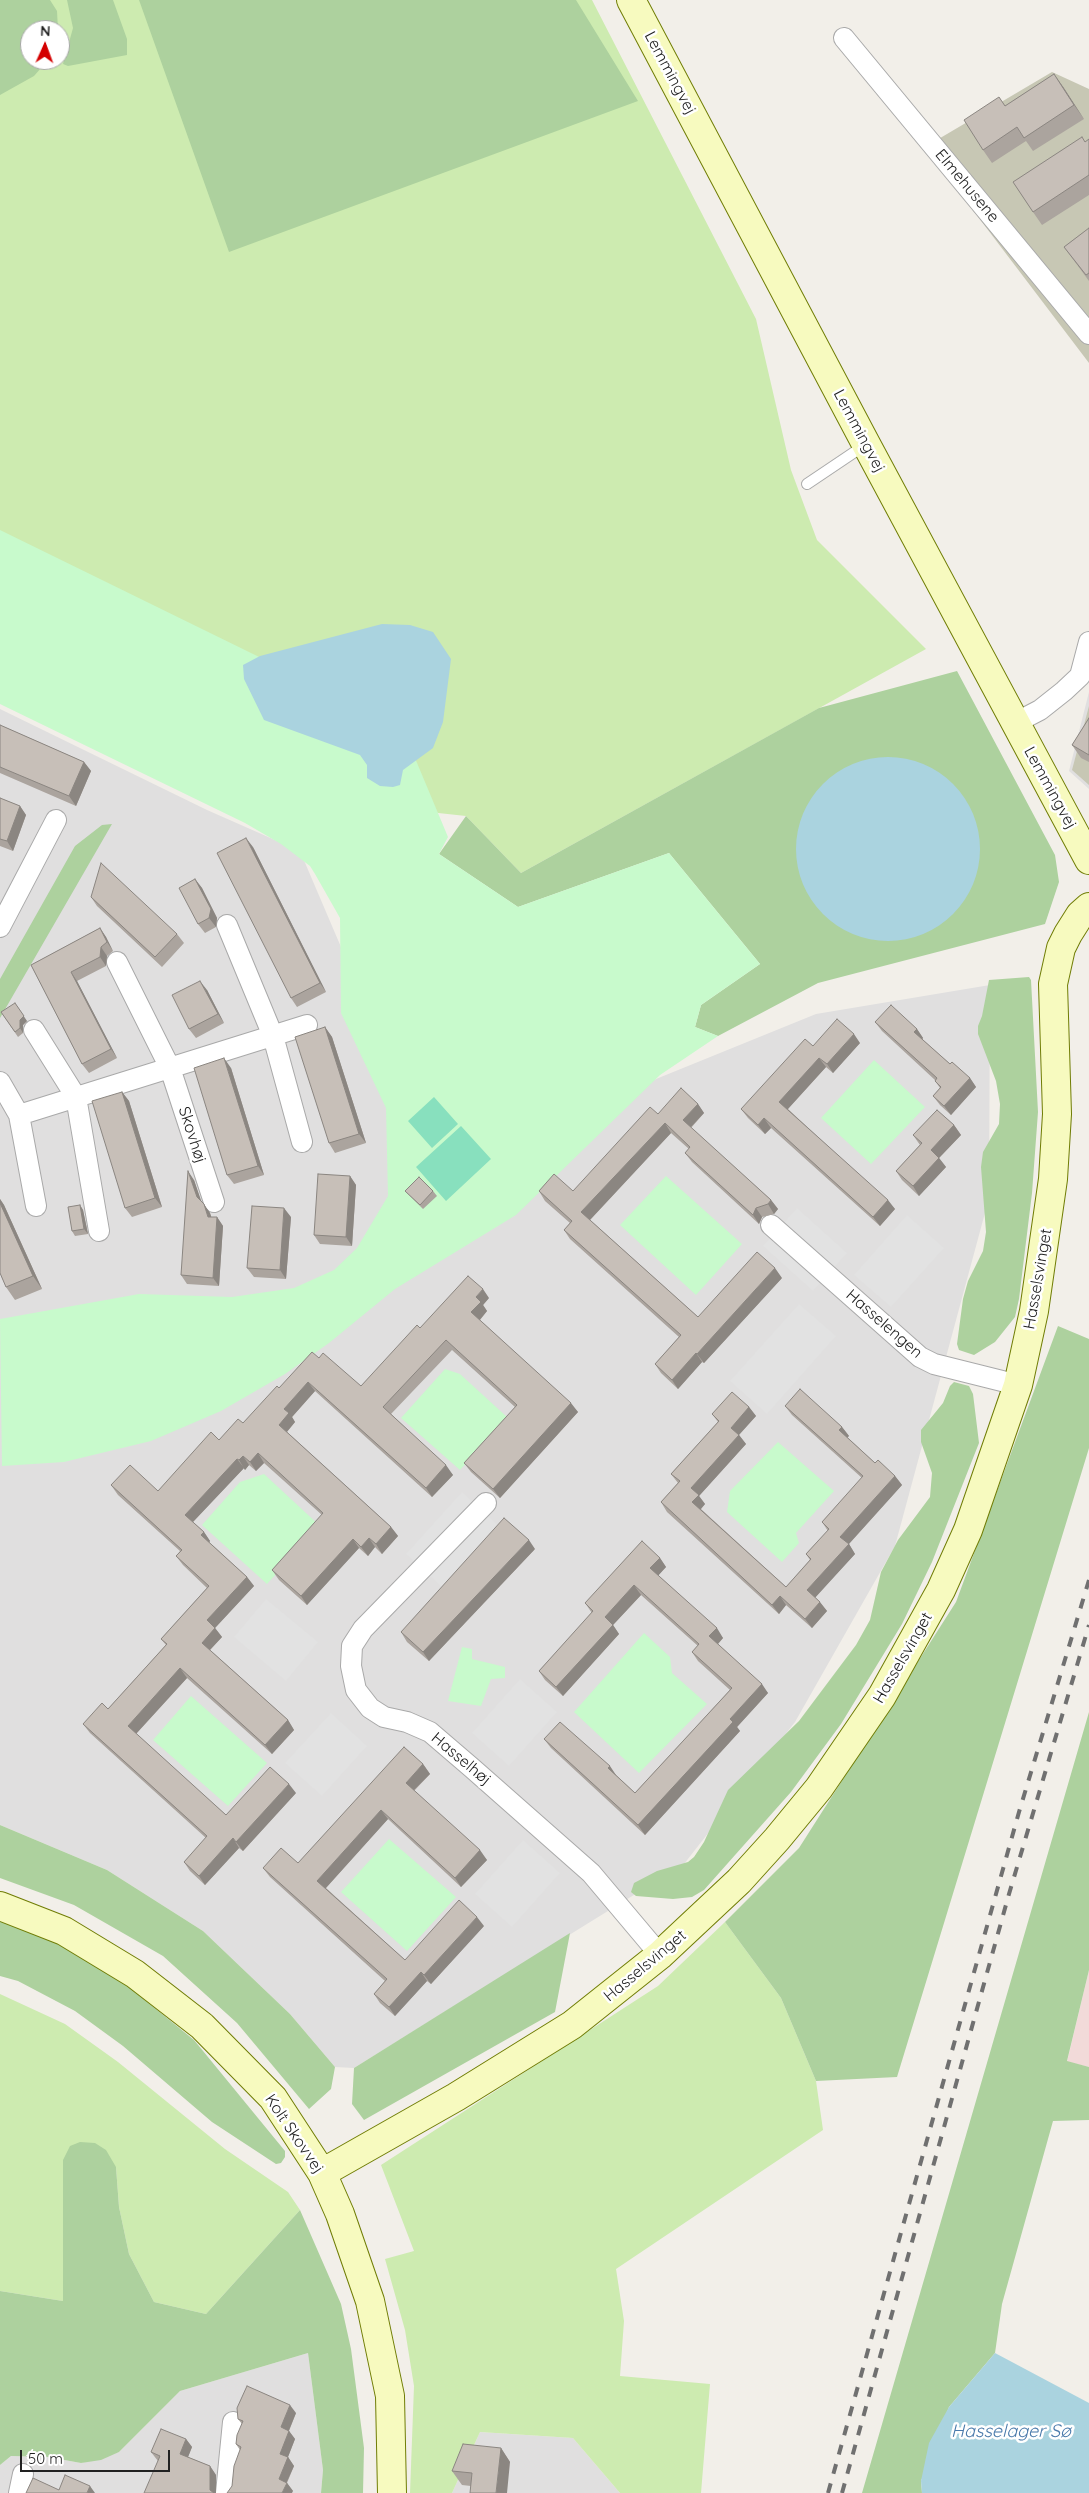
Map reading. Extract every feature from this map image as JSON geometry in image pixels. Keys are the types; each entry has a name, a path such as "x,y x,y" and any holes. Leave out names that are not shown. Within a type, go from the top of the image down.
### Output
{"street":[{"name":"Lemmingvej","path":"631,0 1014,723 1089,860"},
{"name":"Elmehusene","path":"844,38 1089,334"},
{"path":"1014,723 1040,710 1064,692 1080,676 1089,642"},
{"path":"0,927 56,820"},
{"name":"Hasselsvinget","path":"322,2173 456,2097 572,2025 660,1955 739,1881 777,1839 824,1780 882,1696 941,1590 968,1530 1018,1384 1034,1311 1053,1179 1057,1114 1054,978 1061,948 1068,934 1089,906"},
{"path":"227,925 273,1036 302,1142"},
{"name":"Skovhøj","path":"117,962 170,1068 214,1202"},
{"path":"19,1115 307,1025"},
{"path":"34,1030 76,1097 99,1232"},
{"path":"0,1082 19,1115 36,1206"},
{"name":"Hasselengen","path":"770,1225 920,1357 934,1364 1018,1384"},
{"name":"Hasselhøj","path":"486,1503 364,1629 352,1646 351,1666 356,1690 370,1708 384,1717 407,1722 430,1732 466,1762 591,1873 660,1955"},
{"name":"Kolt Skovvej","path":"0,1906 64,1931 135,1974 202,2026 273,2098 322,2173 340,2214 370,2301 390,2396 392,2493"},
{"path":"226,2493 233,2422"}],"lane":[{"path":"807,484 866,444"}],"shaded area":[{"path":"1052,72 1089,89 1089,363 925,147"},
{"path":"1089,692 1089,789 1069,771"},
{"path":"1089,706 1089,785 1072,770"},
{"path":"0,709 207,810 300,851 452,1207 656,1079 816,1014 990,985 989,1198 895,1546 795,1722 684,1864 354,2068 335,2067 290,2014 203,1931 107,1870 0,1825"},
{"path":"797,1208 847,1253 813,1291 763,1246"},
{"path":"907,1215 944,1248 891,1307 854,1275"},
{"path":"799,1304 836,1336 767,1414 730,1381"},
{"path":"462,1492 499,1526 442,1587 406,1554"},
{"path":"266,1599 318,1642 286,1681 234,1637"},
{"path":"520,1679 557,1712 509,1766 472,1733"},
{"path":"331,1713 367,1746 322,1796 285,1763"},
{"path":"523,1840 560,1873 512,1927 475,1894"},
{"path":"1089,1970 1089,2067 1067,2062"},
{"path":"308,2353 323,2470 321,2493 0,2493 0,2465 11,2456 48,2457 81,2463 119,2452 180,2391"},
{"path":"480,2432 573,2438 620,2493 452,2493"}],"green space":[{"path":"0,0 592,0 756,319 791,470 817,540 926,649 521,873 466,816 392,808 0,546"},
{"path":"0,0 50,0 57,11 57,20 20,20 20,70 39,70 34,76 0,95"},
{"path":"67,0 113,0 127,39 127,55 70,66 70,39 73,28"},
{"path":"139,0 576,0 638,101 229,252"},
{"path":"0,530 402,727 448,837 439,854 518,907 669,853 760,964 701,1005 695,1027 718,1036 660,1075 516,1215 395,1289 329,1343 285,1374 221,1411 151,1441 64,1462 2,1466 0,1319 139,1294 232,1297 294,1288 334,1270 357,1248 388,1196 386,1108 341,1013 340,918 315,874 310,866 281,844 245,823 0,704"},
{"path":"957,671 1055,855 1059,882 1045,924 818,983 718,1036 695,1027 701,1005 760,964 669,853 518,907 439,854 466,816 521,873 819,708"},
{"path":"112,824 0,1018 0,979 75,846 102,825"},
{"path":"1029,977 1031,980 1038,1112 1032,1193 1019,1299 1015,1317 995,1342 974,1355 959,1350 957,1344 963,1299 968,1281 983,1251 986,1232 981,1167 983,1152 999,1124 1000,1104 996,1081 978,1034 978,1026 982,1016 989,980"},
{"path":"874,1060 925,1107 871,1164 821,1118"},
{"path":"434,1097 458,1124 432,1148 408,1121"},
{"path":"461,1126 491,1159 446,1201 416,1167"},
{"path":"666,1176 742,1244 696,1295 620,1225"},
{"path":"1058,1326 1089,1339 1089,1448 897,2077 816,2081 781,1998 725,1922 799,1848 956,1602"},
{"path":"445,1369 460,1374 507,1417 460,1470 401,1418"},
{"path":"954,1382 969,1386 973,1394 979,1443 932,1562 902,1624 841,1724 791,1792 704,1890 692,1897 673,1899 636,1896 631,1892 634,1883 657,1871 688,1862 694,1857 704,1842 728,1790 799,1721 856,1645 870,1620 881,1572 898,1540 930,1497 932,1473 921,1442 921,1430 943,1403 950,1386"},
{"path":"778,1442 834,1491 796,1533 799,1543 782,1562 727,1512 730,1491"},
{"path":"264,1474 320,1526 267,1584 202,1525 240,1482"},
{"path":"644,1633 670,1657 672,1673 707,1704 639,1773 574,1712"},
{"path":"462,1647 472,1649 472,1659 505,1667 505,1678 491,1679 481,1706 448,1701"},
{"path":"191,1696 267,1763 228,1806 153,1740"},
{"path":"1089,1712 1089,1970 1067,2061 1089,2067 1089,2120 1053,2121 1002,2304 995,2353 949,2407 921,2481 922,2493 862,2493"},
{"path":"0,1825 107,1870 203,1931 290,2014 335,2067 331,2089 309,2109 237,2023 163,1956 74,1905 0,1878"},
{"path":"389,1839 456,1897 407,1951 341,1892"},
{"path":"0,1918 65,1945 124,1983 194,2040 285,2151 285,2157 281,2163 276,2164 212,2122 123,2046 75,2011 18,1981 0,1976"},
{"path":"725,1922 781,1998 816,2081 823,2130 616,2269 624,2321 620,2376 710,2384 701,2493 620,2493 573,2438 480,2432 452,2493 410,2493 414,2386 405,2330 385,2259 414,2251 381,2165 658,1986"},
{"path":"570,1933 555,2012 364,2120 352,2104 354,2068"},
{"path":"0,1994 65,2024 118,2062 225,2149 288,2192 300,2210 206,2314 154,2302 129,2254 119,2207 116,2167 63,2160 63,2301 0,2291"},
{"path":"80,2142 95,2143 106,2150 116,2167 119,2207 129,2254 154,2302 206,2314 300,2210 341,2304 351,2349 364,2448 363,2493 321,2493 323,2470 308,2353 180,2391 119,2452 101,2460 81,2463 48,2457 11,2456 0,2465 0,2291 63,2301 63,2160 70,2146"}],"water":[{"path":"382,624 410,625 433,632 451,659 443,722 433,748 403,770 400,785 393,787 380,786 367,778 367,765 360,755 264,720 244,679 243,665 260,656"},
{"path":"879,757 897,757 923,764 939,772 953,784 965,798 973,814 980,840 980,858 973,884 965,900 953,914 939,926 915,937 897,941 879,941 861,937 837,926 811,900 800,876 796,858 796,840 800,822 811,798 837,772 861,761"},
{"name":"Hasselager Sø","path":"995,2353 1089,2403 1089,2493 922,2493 921,2481 929,2443 949,2407"}],"building":[{"path":"1054,74 1074,105 1024,138 1017,127 983,150 964,120 999,97 1005,106"},
{"path":"1082,137 1085,142 1089,139 1089,175 1033,212 1013,182"},
{"path":"1089,228 1089,273 1086,275 1064,247"},
{"path":"1089,718 1089,755 1072,745"},
{"path":"0,725 84,762 69,796 0,767"},
{"path":"0,798 20,806 7,841 0,839"},
{"path":"246,838 320,983 291,998 217,853"},
{"path":"101,863 177,934 155,957 91,897"},
{"path":"195,879 211,909 209,918 198,924 179,888"},
{"path":"100,928 107,942 101,947 100,957 71,972 111,1049 82,1064 31,965"},
{"path":"200,981 218,1014 189,1029 172,995"},
{"path":"15,1003 24,1016 20,1020 20,1028 15,1032 1,1012"},
{"path":"891,1005 917,1029 914,1032 950,1064 952,1062 970,1078 944,1106 933,1096 941,1087 935,1081 937,1078 875,1022"},
{"path":"837,1019 854,1034 827,1064 819,1058 779,1102 888,1200 873,1217 764,1118 758,1125 741,1109 805,1039 813,1046"},
{"path":"325,1027 359,1134 329,1143 295,1037"},
{"path":"224,1058 258,1166 227,1175 194,1068"},
{"path":"681,1088 698,1104 683,1120 771,1200 768,1204 756,1208 753,1215 685,1153 690,1147 665,1123 581,1212 698,1317 757,1252 775,1268 672,1380 655,1364 681,1335 564,1230 572,1221 539,1191 554,1174 573,1191 650,1107 658,1114"},
{"path":"122,1092 155,1198 125,1208 92,1101"},
{"path":"937,1110 954,1125 931,1150 939,1158 913,1186 896,1171 922,1143 913,1135"},
{"path":"188,1171 197,1197 204,1204 208,1217 217,1217 213,1278 181,1275"},
{"path":"318,1174 350,1176 346,1237 314,1235"},
{"path":"419,1177 433,1191 420,1205 405,1191"},
{"path":"0,1203 33,1276 6,1287 0,1273"},
{"path":"80,1205 84,1229 72,1231 68,1207"},
{"path":"252,1206 284,1208 280,1270 247,1268"},
{"path":"468,1276 483,1289 476,1297 481,1302 471,1312 571,1403 493,1489 464,1463 517,1405 446,1340 383,1407 446,1465 426,1488 308,1382 284,1409 289,1413 279,1425 391,1527 376,1544 369,1538 361,1547 353,1539 301,1596 272,1570 323,1513 258,1453 250,1462 243,1456 239,1460 237,1459 185,1515 204,1532 201,1535 247,1577 207,1620 215,1628 202,1643 288,1720 265,1745 180,1668 128,1726 226,1815 270,1767 289,1784 236,1842 233,1838 199,1876 184,1862 207,1836 83,1724 102,1703 108,1709 167,1644 161,1639 209,1586 176,1556 182,1550 111,1485 130,1465 158,1491 211,1432 219,1440 238,1419 243,1423 312,1352 319,1358 323,1353 361,1386 417,1325 420,1328"},
{"path":"800,1389 842,1427 839,1430 875,1463 878,1460 895,1476 840,1537 849,1544 807,1590 820,1602 805,1619 780,1596 772,1605 661,1502 680,1481 671,1474 719,1421 712,1414 732,1392 749,1407 731,1428 739,1435 691,1488 699,1495 692,1502 786,1587 811,1559 806,1554 829,1529 822,1522 863,1476 785,1406"},
{"path":"504,1518 529,1540 423,1652 401,1632"},
{"path":"642,1541 660,1558 650,1568 717,1628 709,1636 762,1684 730,1719 733,1722 638,1825 544,1739 560,1722 610,1766 608,1768 635,1793 732,1688 692,1652 699,1644 634,1585 605,1617 613,1625 556,1687 539,1671 593,1611 585,1603"},
{"path":"404,1747 423,1764 406,1783 480,1850 455,1878 381,1810 317,1881 405,1960 459,1900 477,1917 424,1975 421,1972 389,2007 374,1994 387,1979 263,1868 281,1848 298,1863"},
{"path":"247,2386 290,2405 281,2427 289,2431 280,2454 288,2457 279,2479 287,2483 282,2493 227,2493 232,2486 234,2466 241,2447 236,2444 237,2435 243,2421 238,2419 237,2408"},
{"path":"161,2429 186,2439 180,2454 210,2466 210,2490 214,2493 144,2493 160,2456 151,2452"},
{"path":"463,2444 501,2448 496,2493 470,2493 472,2473 452,2471"},
{"path":"65,2475 90,2486 87,2493 26,2493 33,2478 59,2490"}],"railway":[{"path":"828,2493 1019,1812 1089,1580"},
{"path":"842,2493 1009,1894 1089,1625"}]}
